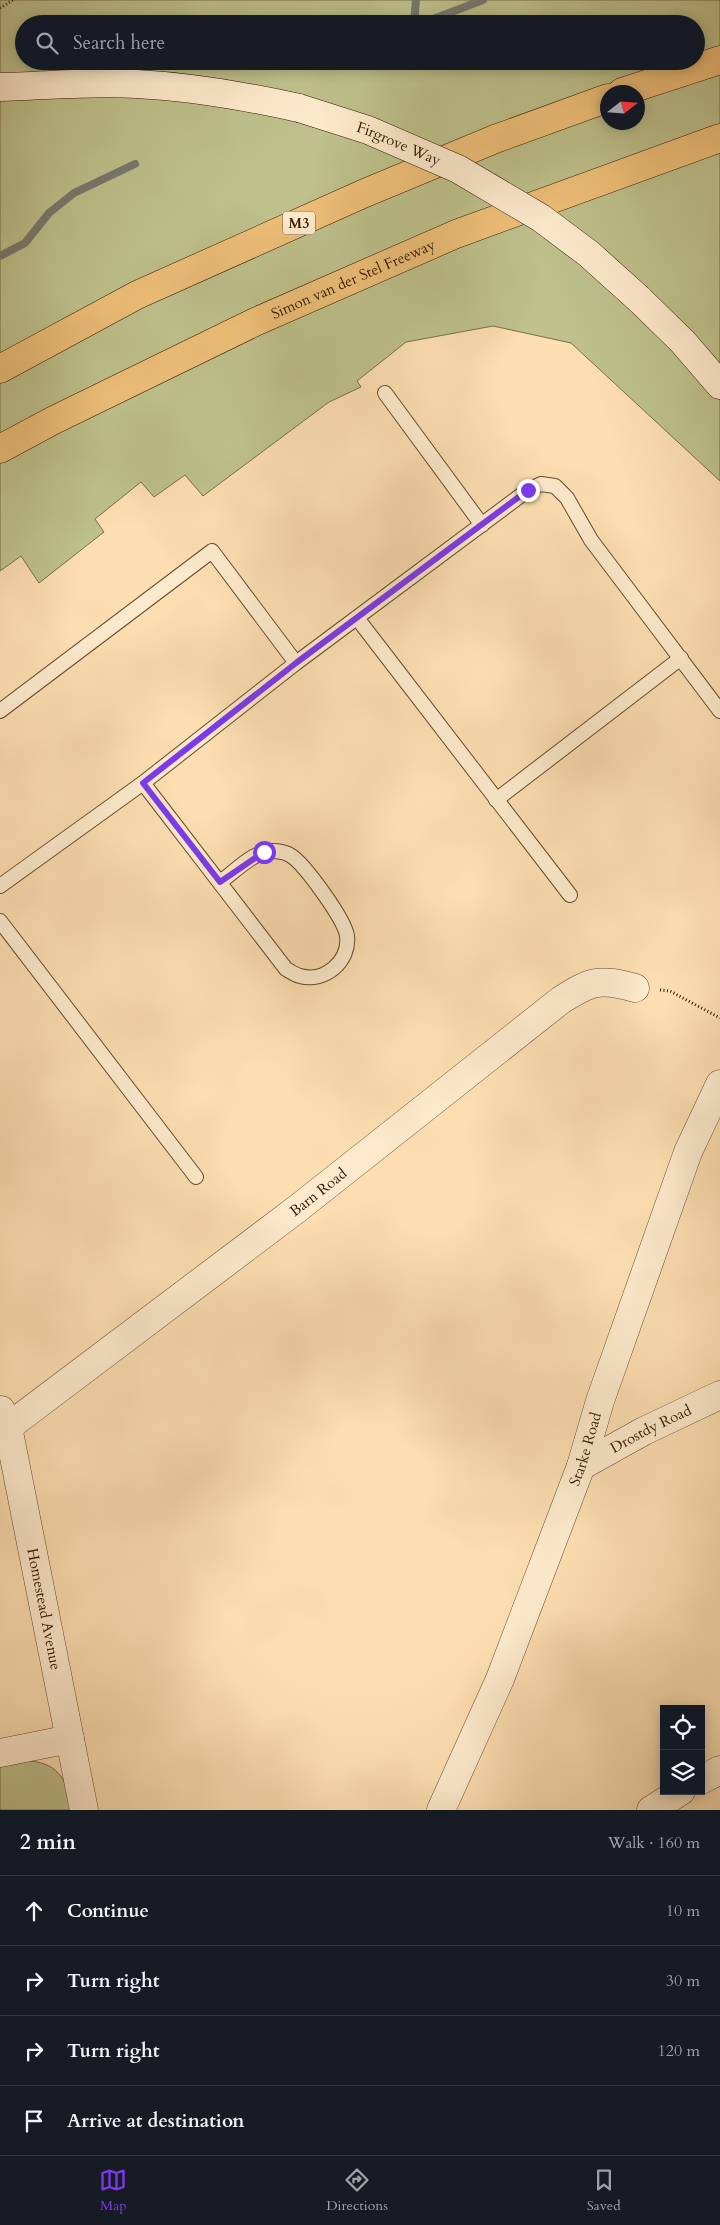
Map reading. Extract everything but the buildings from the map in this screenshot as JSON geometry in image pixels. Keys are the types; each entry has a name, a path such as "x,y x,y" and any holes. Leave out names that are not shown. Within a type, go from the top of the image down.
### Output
{"highway":[{"path":"705,65 720,60"},
{"path":"643,85 689,70"},
{"name":"M3","path":"0,369 137,295 495,139 600,101"},
{"name":"Simon van der Stel Freeway","path":"0,449 54,420 256,322 456,234 720,138"}],"street":[{"name":"Firgrove Way","path":"0,87 135,83 199,88 238,94 299,108 368,130 458,169 541,218 589,254 639,299 683,342 720,386"},
{"name":"Barn Road","path":"4,1418 297,1209 561,1000 585,985 612,981 635,988"},
{"name":"Starke Road","path":"441,1810 500,1678 581,1466 600,1401 688,1152 720,1084"},
{"name":"Drostdy Road","path":"581,1466 644,1432 720,1395"},
{"name":"Homestead Avenue","path":"4,1418 84,1810"},
{"path":"0,1753 70,1739"},
{"path":"705,1778 720,1770"},
{"path":"650,1810 674,1795"}],"lane":[{"path":"385,393 482,525"},
{"path":"0,886 143,783 296,663 528,490 541,484 555,486 567,498 592,540 720,711"},
{"path":"0,711 212,551 296,663"},
{"path":"356,618 570,895"},
{"path":"496,800 681,658"},
{"path":"143,783 286,969 300,976 313,977 326,974 339,964 346,950 347,935 340,918 303,866 291,856 279,851 264,852 220,882"},
{"path":"0,921 196,1177"}],"path":[{"path":"0,8 13,0"},
{"path":"635,988 670,991 720,1018"}],"green space":[{"path":"0,0 720,0 720,481 571,343 493,326 406,342 357,381 361,387 329,402 203,496 185,475 154,497 141,482 95,519 104,532 39,583 21,556 0,571"},
{"path":"30,1761 56,1770 65,1783 72,1810 0,1810 0,1767"}],"waterway":[{"path":"415,15 416,0"},
{"path":"444,15 483,0"},
{"path":"0,256 25,243 49,213 74,193 135,164"}],"route":[{"path":"264,852 251,859 220,882 143,783 296,663 528,490"}]}
